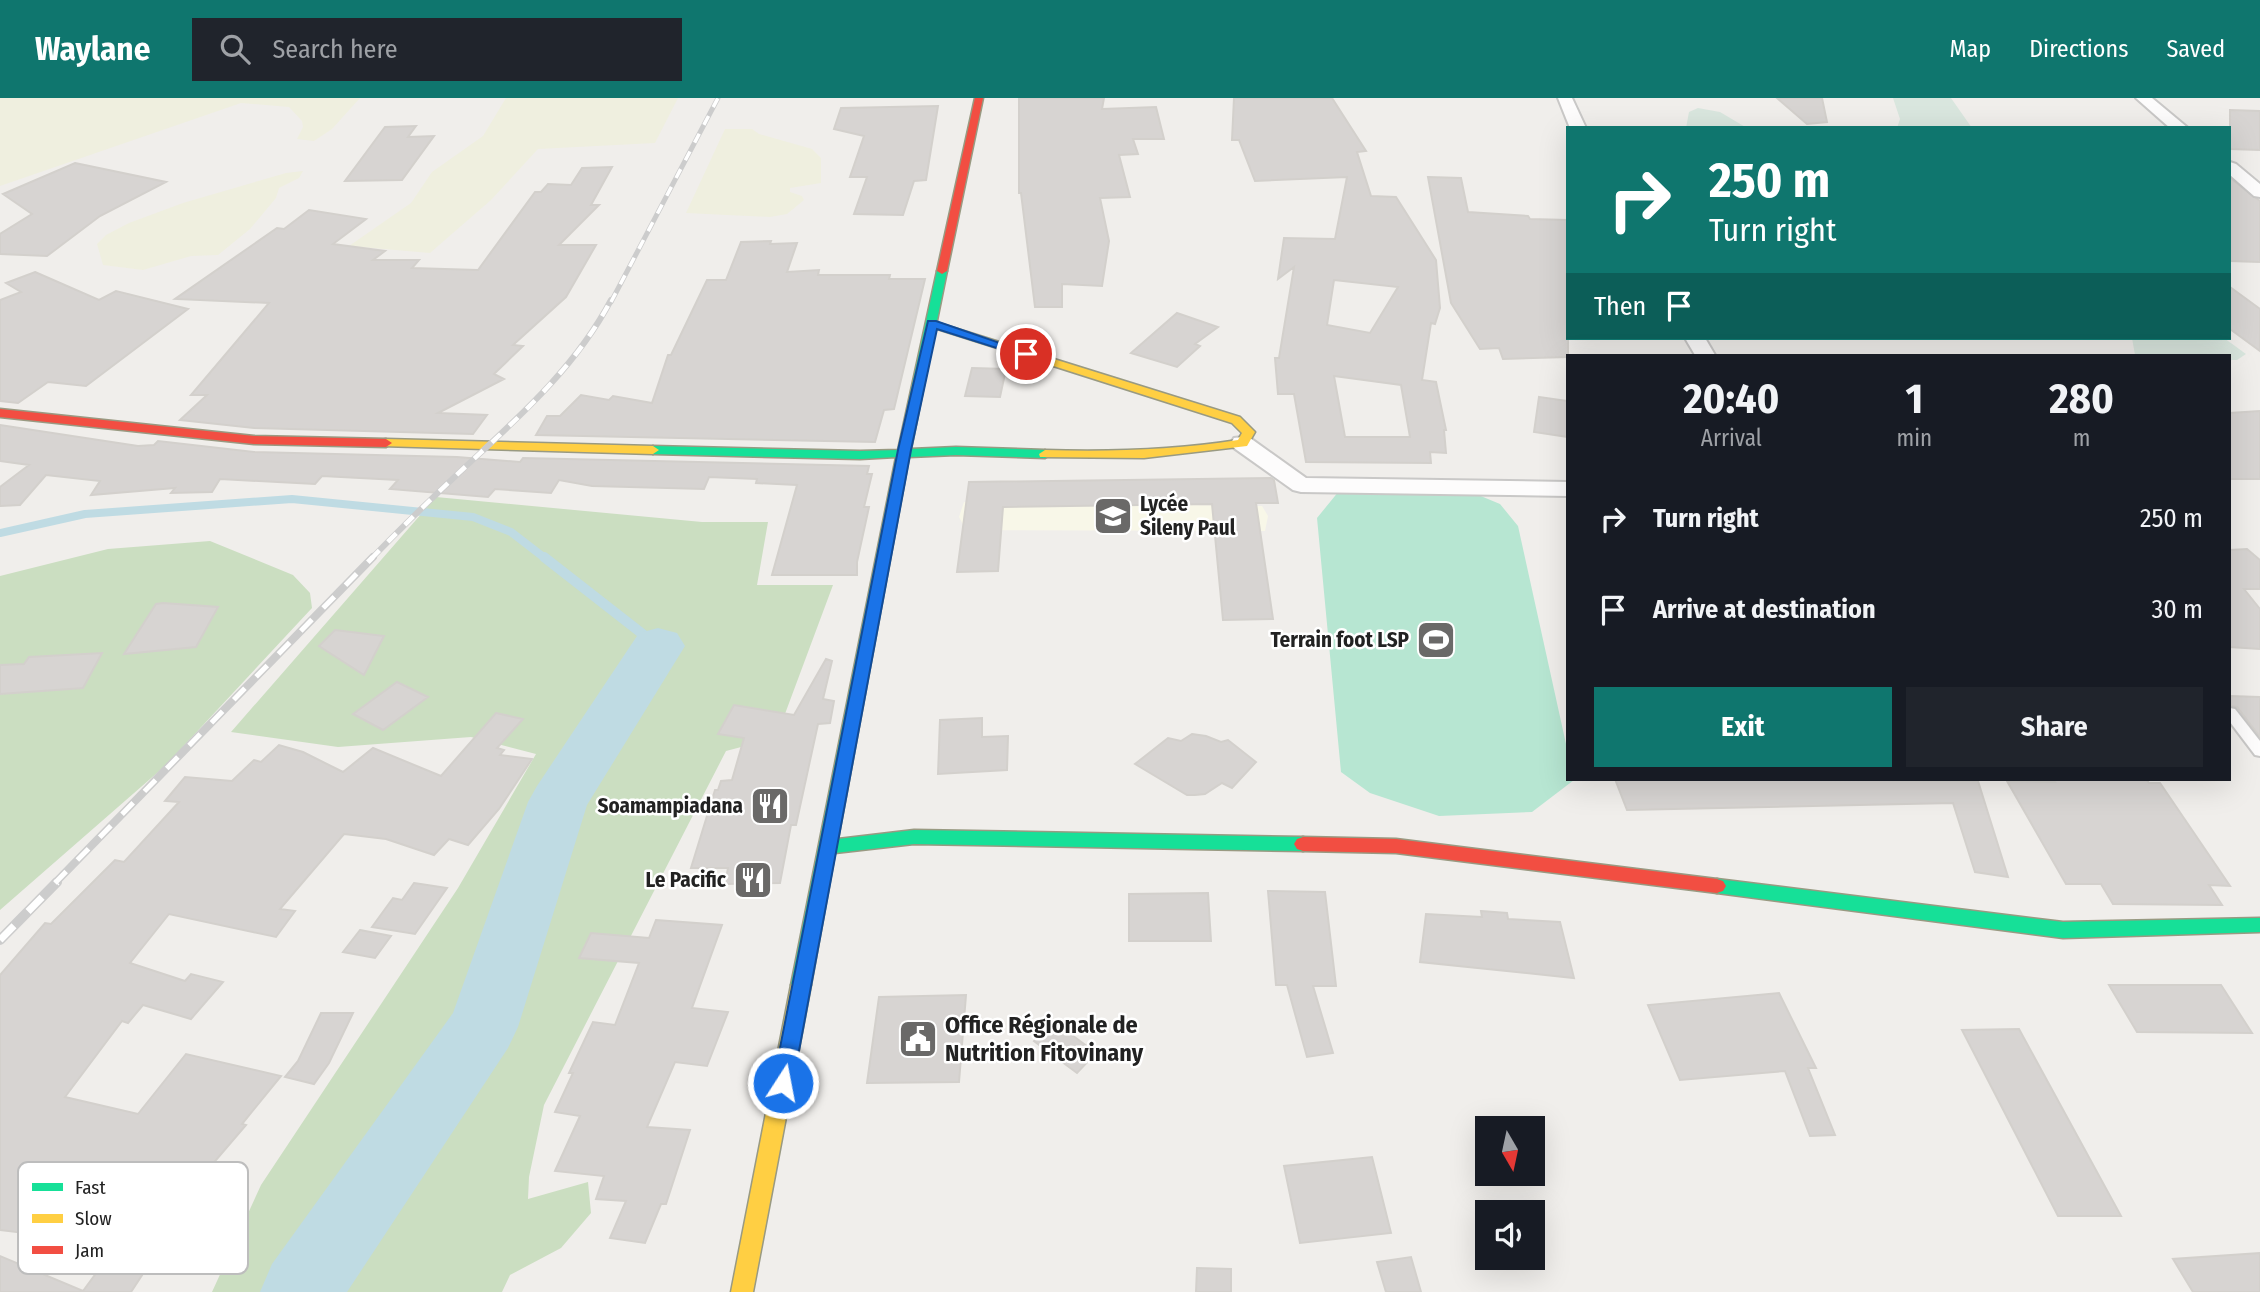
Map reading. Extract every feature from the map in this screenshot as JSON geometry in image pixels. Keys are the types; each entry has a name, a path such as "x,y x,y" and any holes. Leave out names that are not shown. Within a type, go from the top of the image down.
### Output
{"street":[{"path":"742,1292 904,450 979,98"},
{"path":"1564,98 1577,126"},
{"path":"2143,98 2178,126"},
{"path":"2231,168 2259,190"},
{"path":"0,413 254,440 860,455 944,449 1128,457 1202,452 1242,443 1249,432 1236,420 932,324"},
{"path":"1242,443 1301,485 1566,489"},
{"path":"829,847 914,837 1396,846 2063,930 2260,925"}],"lane":[{"path":"2231,714 2260,751"}],"shaded area":[{"path":"1893,98 1951,98 1971,126 1898,126 1900,119"},
{"path":"1698,108 1720,112 1744,126 1686,126 1689,112"},
{"path":"2132,340 2227,340 2246,354 2237,360 2231,360 2231,354 2135,354"},
{"name":"Lycée Sileny Paul","path":"964,502 1262,506 1268,516 1265,531 966,530 959,517"}],"green space":[{"path":"0,98 360,98 332,129 314,141 297,139 303,127 302,121 289,107 241,103 0,186"},
{"path":"506,98 678,98 655,143 538,149 491,200 430,253 349,246 411,203 432,172 483,136"},
{"path":"725,129 752,129 759,134 812,149 821,158 821,183 790,188 790,192 802,196 804,200 787,214 770,217 686,213"},
{"path":"303,171 299,178 279,188 276,198 250,229 218,255 191,256 143,270 103,265 97,244 106,235 129,223 183,203 286,173"},
{"name":"Terrain foot LSP","path":"1459,487 1500,504 1518,526 1566,744 1566,781 1573,781 1532,812 1439,816 1370,793 1341,772 1317,518 1339,491"},
{"path":"436,497 702,522 768,522 757,585 833,585 776,738 726,751 544,1105 529,1177 528,1199 588,1182 591,1213 561,1248 510,1275 502,1292 212,1292 220,1274 248,1274 248,1213 261,1185 458,888 536,754 471,737 338,747 231,732"},
{"path":"210,541 293,575 310,593 312,608 165,766 0,910 0,576 108,549"}],"building":[{"path":"1019,98 1104,98 1102,109 1156,107 1164,139 1133,139 1138,154 1119,155 1130,197 1100,198 1109,241 1102,286 1062,284 1062,307 1035,307 1019,193"},
{"path":"1234,98 1332,98 1366,151 1357,152 1371,196 1396,197 1436,260 1440,308 1435,324 1431,323 1422,380 1436,382 1446,430 1446,453 1430,452 1431,463 1306,462 1294,394 1278,394 1275,358 1279,358 1294,267 1278,279 1284,238 1335,239 1347,177 1255,181 1239,140 1232,140","holes":["1334,280 1398,287 1370,333 1327,325","1334,376 1401,385 1410,437 1345,437"]},
{"path":"1777,98 1822,98 1827,122 1807,124"},
{"path":"938,106 926,180 914,181 903,215 854,214 867,177 850,177 864,136 834,129 841,108"},
{"path":"2230,110 2260,111 2260,150 2231,149"},
{"path":"416,126 408,137 434,136 402,180 345,181 385,127"},
{"path":"75,163 166,182 100,216 47,256 0,254 0,234 32,214 3,194"},
{"path":"612,167 591,205 599,205 559,245 596,245 566,297 513,345 523,346 494,374 504,379 438,413 487,415 473,434 254,428 180,420 207,395 191,395 269,303 175,299 277,228 284,229 309,210 366,219 333,244 385,251 373,260 419,260 412,268 478,270 535,192 541,192 548,184 571,185 582,168"},
{"path":"1428,177 1461,178 1468,212 1566,220 1566,357 1503,359 1499,348 1480,349 1451,303"},
{"path":"2231,179 2260,201 2260,262 2231,261"},
{"path":"771,241 770,244 797,243 787,272 819,270 818,275 890,275 889,279 925,279 894,409 884,410 875,442 536,435 547,416 560,416 581,395 609,400 613,396 652,403 668,355 671,355 707,280 726,280 741,242"},
{"path":"35,272 99,300 116,291 188,309 86,386 48,382 18,403 0,401 0,300 21,292 6,283"},
{"path":"2231,288 2260,309 2260,351 2231,330"},
{"path":"1177,313 1218,327 1195,344 1200,346 1177,367 1131,353"},
{"path":"972,368 1006,369 1000,397 965,396"},
{"path":"1539,397 1566,401 1566,437 1534,432"},
{"path":"2260,411 2260,479 2231,479 2231,413"},
{"path":"0,425 138,446 154,445 158,441 254,452 457,457 520,462 523,458 869,466 867,474 872,474 864,507 869,507 857,562 857,575 772,575 797,485 756,483 757,479 709,477 704,489 592,486 559,480 551,493 495,489 488,497 390,489 398,480 322,476 315,484 220,479 212,492 171,493 175,488 91,495 100,481 46,475 20,505 0,506 0,487 29,465 0,461"},
{"path":"1274,480 1278,503 1256,503 1273,619 1223,620 1212,504 1003,507 998,571 957,572 969,482"},
{"path":"2247,549 2260,560 2260,589 2244,589 2260,609 2260,649 2231,647 2231,550"},
{"path":"156,604 218,607 196,647 124,654"},
{"path":"335,630 384,636 364,675 319,646"},
{"path":"102,653 83,688 0,694 0,665 24,664 29,657"},
{"path":"826,659 832,661 823,699 834,701 830,723 818,724 796,825 791,825 780,883 725,884 728,868 691,868 715,790 718,790 721,781 732,780 744,738 718,734 734,705 794,715"},
{"path":"397,682 428,697 383,730 353,714"},
{"path":"2231,696 2260,697 2260,737 2237,707 2231,706"},
{"path":"496,713 523,719 497,748 504,750 500,755 532,759 499,809 468,845 449,839 434,855 386,839 344,834 280,909 295,911 276,937 169,914 130,963 185,981 191,974 223,982 191,1019 143,1005 128,1023 122,1021 65,1097 138,1114 186,1054 281,1076 242,1124 246,1125 214,1162 18,1162 18,1232 0,1230 0,975 45,923 51,924 115,860 124,862 179,802 165,801 185,777 232,781 254,760 261,762 279,745 303,752 343,772 373,748 441,776"},
{"path":"982,718 982,737 1008,736 1007,770 938,774 940,720"},
{"path":"1192,734 1221,742 1228,740 1256,762 1232,788 1222,783 1205,794 1195,795 1187,795 1135,764 1168,738 1181,741"},
{"path":"1616,781 1978,781 2008,877 1975,872 1953,803 1627,810"},
{"path":"2007,781 2160,783 2230,886 2209,885 2222,905 2113,904 2101,884 2066,884"},
{"path":"414,883 447,888 415,934 372,927 393,898 402,900"},
{"path":"1268,891 1325,892 1336,986 1313,986 1333,1053 1307,1057 1287,985 1276,985"},
{"path":"1208,893 1211,941 1129,941 1129,894"},
{"path":"1481,911 1507,913 1508,919 1560,922 1574,978 1420,962 1426,914 1482,917"},
{"path":"656,920 722,925 692,1008 728,1012 707,1066 675,1062 647,1127 690,1130 666,1204 661,1204 645,1243 610,1238 626,1201 596,1199 604,1176 555,1171 580,1116 555,1112 573,1073 569,1073 593,1022 615,1025 639,963 579,958 591,933 649,938"},
{"path":"360,930 391,936 375,958 343,952"},
{"path":"2109,985 2221,985 2252,1033 2137,1032"},
{"path":"1779,993 1816,1068 1808,1068 1835,1135 1810,1136 1785,1071 1680,1080 1648,1005"},
{"name":"Office Régionale de Nutrition Fitovinany","path":"966,995 959,1082 867,1083 879,997"},
{"path":"321,1013 353,1013 329,1063 314,1084 285,1077 298,1061"},
{"path":"1053,1021 1096,1053 1077,1073 1034,1041"},
{"path":"2019,1029 2121,1216 2058,1216 1962,1030"},
{"path":"1372,1157 1391,1233 1300,1243 1284,1166"},
{"path":"2260,1253 2260,1292 2193,1292 2173,1259"},
{"path":"0,1256 18,1264 18,1274 43,1274 83,1291 95,1274 143,1274 131,1292 0,1292"},
{"path":"1411,1257 1421,1292 1386,1292 1377,1262"},
{"path":"1197,1268 1231,1269 1231,1292 1196,1292"}],"waterway":[{"path":"0,533 85,514 292,499 473,517 511,532 546,559"},
{"path":"544,557 658,646"},
{"path":"300,1292 483,1027 558,802 658,646"}],"railway":[{"path":"611,302 718,98"},
{"path":"373,557 544,390 581,347 611,300"},
{"path":"55,883 373,557"},
{"path":"0,940 57,882"}],"traffic: fast":[{"path":"801,985 904,450 942,271"},
{"path":"653,450 860,455 956,451 1045,454"},
{"path":"829,847 914,837 1303,844"},
{"path":"1717,886 2063,930 2260,925"}],"traffic: slow":[{"path":"932,324 1236,420 1249,432 1242,443 1193,450 1119,455 1045,454"},
{"path":"386,443 653,450"},
{"path":"742,1292 801,985"}],"traffic: jam":[{"path":"942,271 979,98"},
{"path":"0,413 254,440 386,443"},
{"path":"1303,844 1396,846 1717,886"}],"place":[{"name":"Lycée Sileny Paul","path":"1113,516"},
{"name":"Terrain foot LSP","path":"1436,640"},
{"name":"Soamampiadana","path":"770,806"},
{"name":"Le Pacific","path":"753,880"},
{"name":"Office Régionale de Nutrition Fitovinany","path":"918,1039"}],"route":[{"path":"783,1083 904,450 932,324 1026,354"}]}
